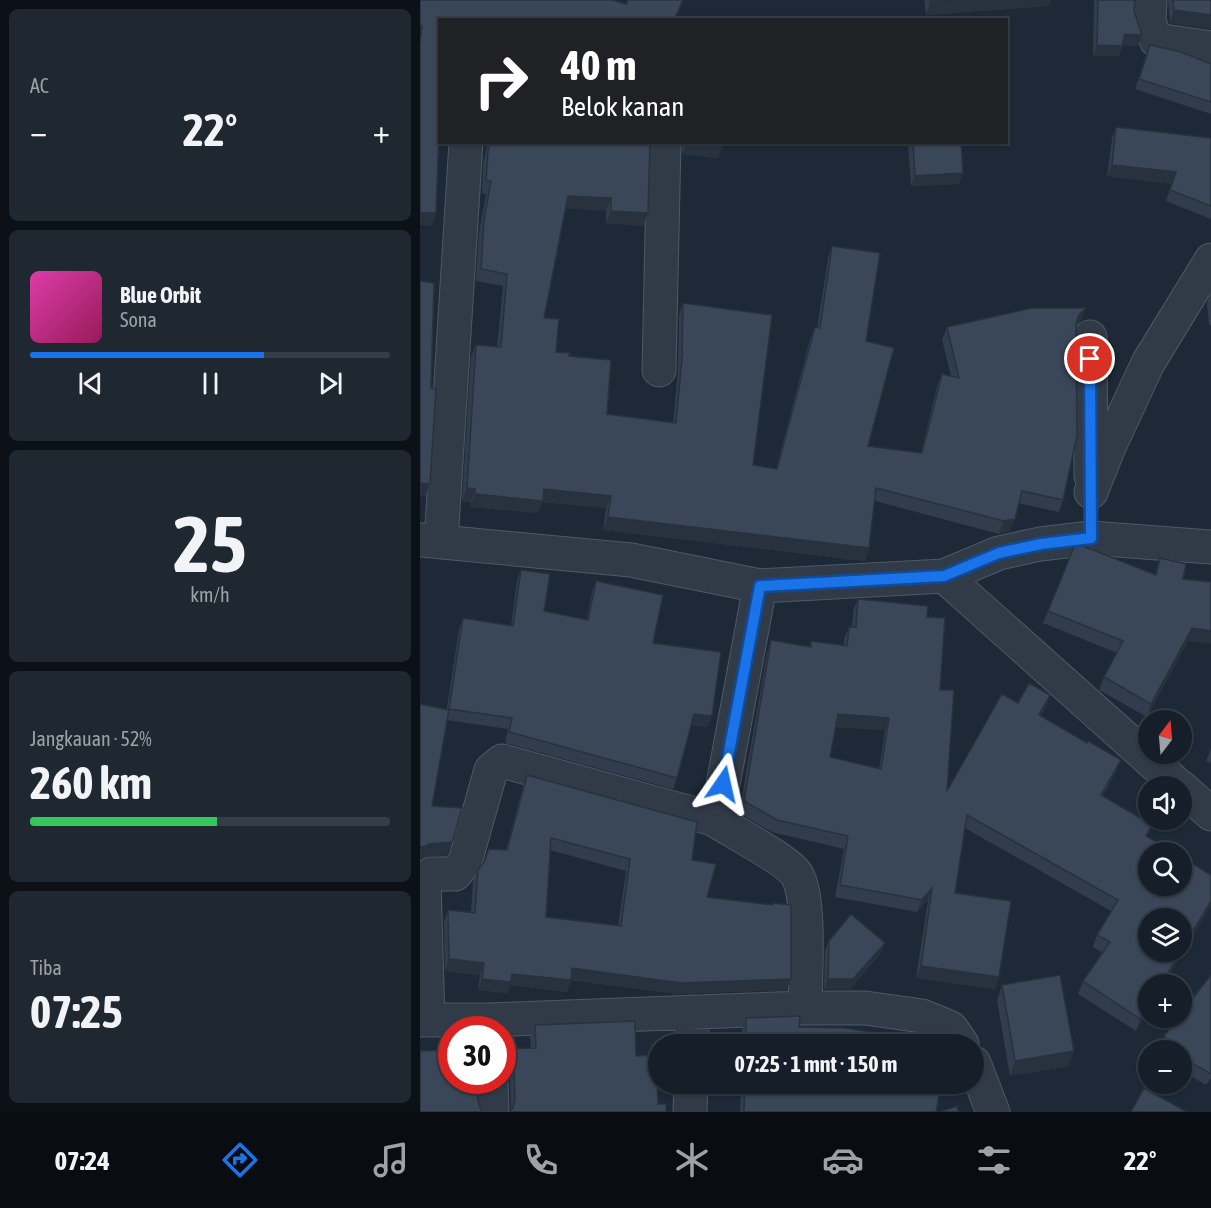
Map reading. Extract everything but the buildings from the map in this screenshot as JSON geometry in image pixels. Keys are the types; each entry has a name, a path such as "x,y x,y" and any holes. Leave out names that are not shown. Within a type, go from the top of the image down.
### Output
{"street":[{"path":"1150,0 1149,22 1156,40 1211,48"},
{"path":"466,144 430,541 631,560 760,586 944,576 999,553 1041,544 1091,538 1211,547"},
{"path":"658,370 664,144"},
{"path":"1091,492 1148,363 1211,260"},
{"path":"1090,337 1091,538"},
{"path":"944,576 1169,776"},
{"path":"713,819 719,806 760,586"},
{"path":"424,1020 423,882 431,874 455,874 465,862 491,770 502,761 713,819 780,860 796,874 805,894 804,1008"},
{"path":"1192,797 1211,814"},
{"path":"516,1025 692,1028 804,1008 865,1008 922,1016 951,1028 955,1034"},
{"path":"984,1089 993,1112"},
{"path":"491,1094 492,1112"},
{"path":"690,1112 691,1094"}],"route":[{"path":"723,784 760,586 944,576 999,553 1041,544 1091,538 1090,359"}]}
